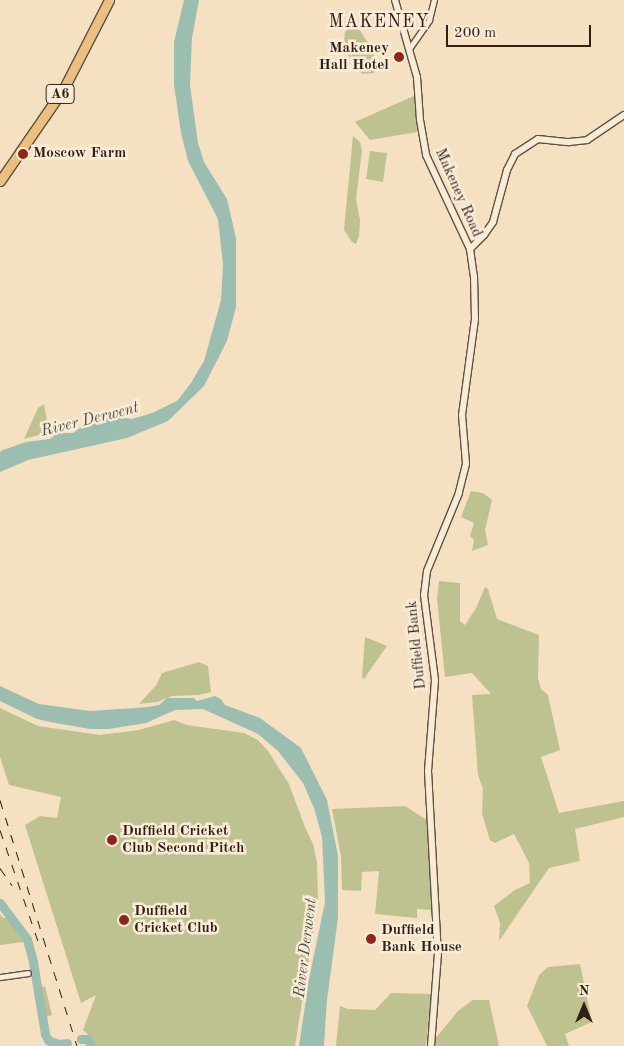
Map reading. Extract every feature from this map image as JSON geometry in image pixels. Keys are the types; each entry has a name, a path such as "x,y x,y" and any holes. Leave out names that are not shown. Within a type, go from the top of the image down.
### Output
{"highway":[{"name":"A6","path":"0,181 64,88 109,0"}],"street":[{"name":"Makeney Road","path":"395,0 419,86 420,120 426,155 470,249"},
{"path":"409,48 428,20 434,0"},
{"path":"470,249 484,235 493,222 507,170 515,154 538,139 569,142 586,140 624,115"},
{"name":"Duffield Bank","path":"431,1046 438,953 428,771 435,696 424,595 427,572 459,493 466,464 462,415 475,319 474,276 470,249"},
{"path":"0,977 28,973"}],"green space":[{"path":"354,21 374,52 374,73 362,74 343,48 345,32"},
{"path":"416,95 417,132 370,140 355,122"},
{"path":"353,136 360,142 362,151 356,199 360,220 359,236 356,244 352,242 344,230"},
{"path":"370,151 387,153 383,182 366,179"},
{"path":"44,404 49,432 24,439 38,408"},
{"path":"471,491 483,493 492,500 485,530 488,545 472,551 474,540 470,536 474,523 461,517"},
{"path":"439,581 460,583 460,621 465,625 476,608 485,587 488,589 497,619 539,635 538,678 541,689 548,695 560,750 541,757 559,813 624,801 624,817 575,829 580,861 549,868 499,941 500,923 494,906 515,890 530,883 529,863 514,834 495,843 490,840 482,814 483,789 478,775 472,695 491,694 472,673 445,677 437,599"},
{"path":"365,637 387,646 364,679 362,677"},
{"path":"199,662 208,666 211,692 199,695 172,696 157,702 139,704 157,684 162,673"},
{"path":"0,708 38,726 100,735 139,730 174,720 187,725 244,733 258,740 268,751 289,784 313,844 317,862 318,898 295,1046 96,1046 93,1039 83,1030 96,995 81,1003 25,825 40,816 57,818 61,797 9,785 0,757"},
{"path":"405,806 427,820 433,910 417,909 417,918 375,914 379,871 362,872 361,891 342,890 341,856 332,809"},
{"path":"0,914 3,918 8,918 24,942 0,945"},
{"path":"580,964 592,1022 565,1034 569,1046 547,1046 527,1006 539,975 548,967"},
{"path":"45,986 52,1015 44,1017 39,989"},
{"path":"391,993 431,994 426,1046 336,1046 340,1006 348,1009 375,1010"},
{"path":"473,1000 489,1000 499,1046 434,1046 435,1039 458,1011"}],"shaded area":[{"path":"184,0 199,0 192,38 190,85 198,143 204,162 227,199 236,238 236,307 227,341 204,386 168,421 127,438 28,460 0,472 0,452 3,450 26,442 50,439 57,433 73,433 89,421 102,415 132,419 152,413 177,401 191,383 204,361 221,300 223,265 218,219 188,161 181,133 174,85 174,42"},
{"path":"0,686 39,704 90,711 149,707 159,705 167,698 194,698 197,701 215,696 221,699 225,705 260,718 301,748 327,800 338,856 338,918 327,1000 324,1046 299,1046 309,979 325,902 322,837 314,808 303,783 278,751 258,734 203,709 175,710 146,723 109,729 90,729 37,719 0,701"}],"waterway":[{"path":"0,903 27,939 33,962 45,1034 48,1040 58,1044 67,1043"},
{"path":"81,1039 87,1039 92,1046"}],"railway":[{"path":"0,800 77,1046"},
{"path":"0,830 38,941"},
{"path":"0,868 12,885"}],"place":[{"name":"Makeney Hall Hotel","path":"399,57"},
{"name":"Moscow Farm","path":"23,154"},
{"name":"Duffield Cricket Club Second Pitch","path":"112,840"},
{"name":"Duffield Cricket Club","path":"124,920"},
{"name":"Duffield Bank House","path":"371,939"}],"district":[{"name":"MAKENEY","path":"379,22"}],"water label":[{"name":"River Derwent","path":"90,420"},
{"name":"River Derwent","path":"306,948"}]}
